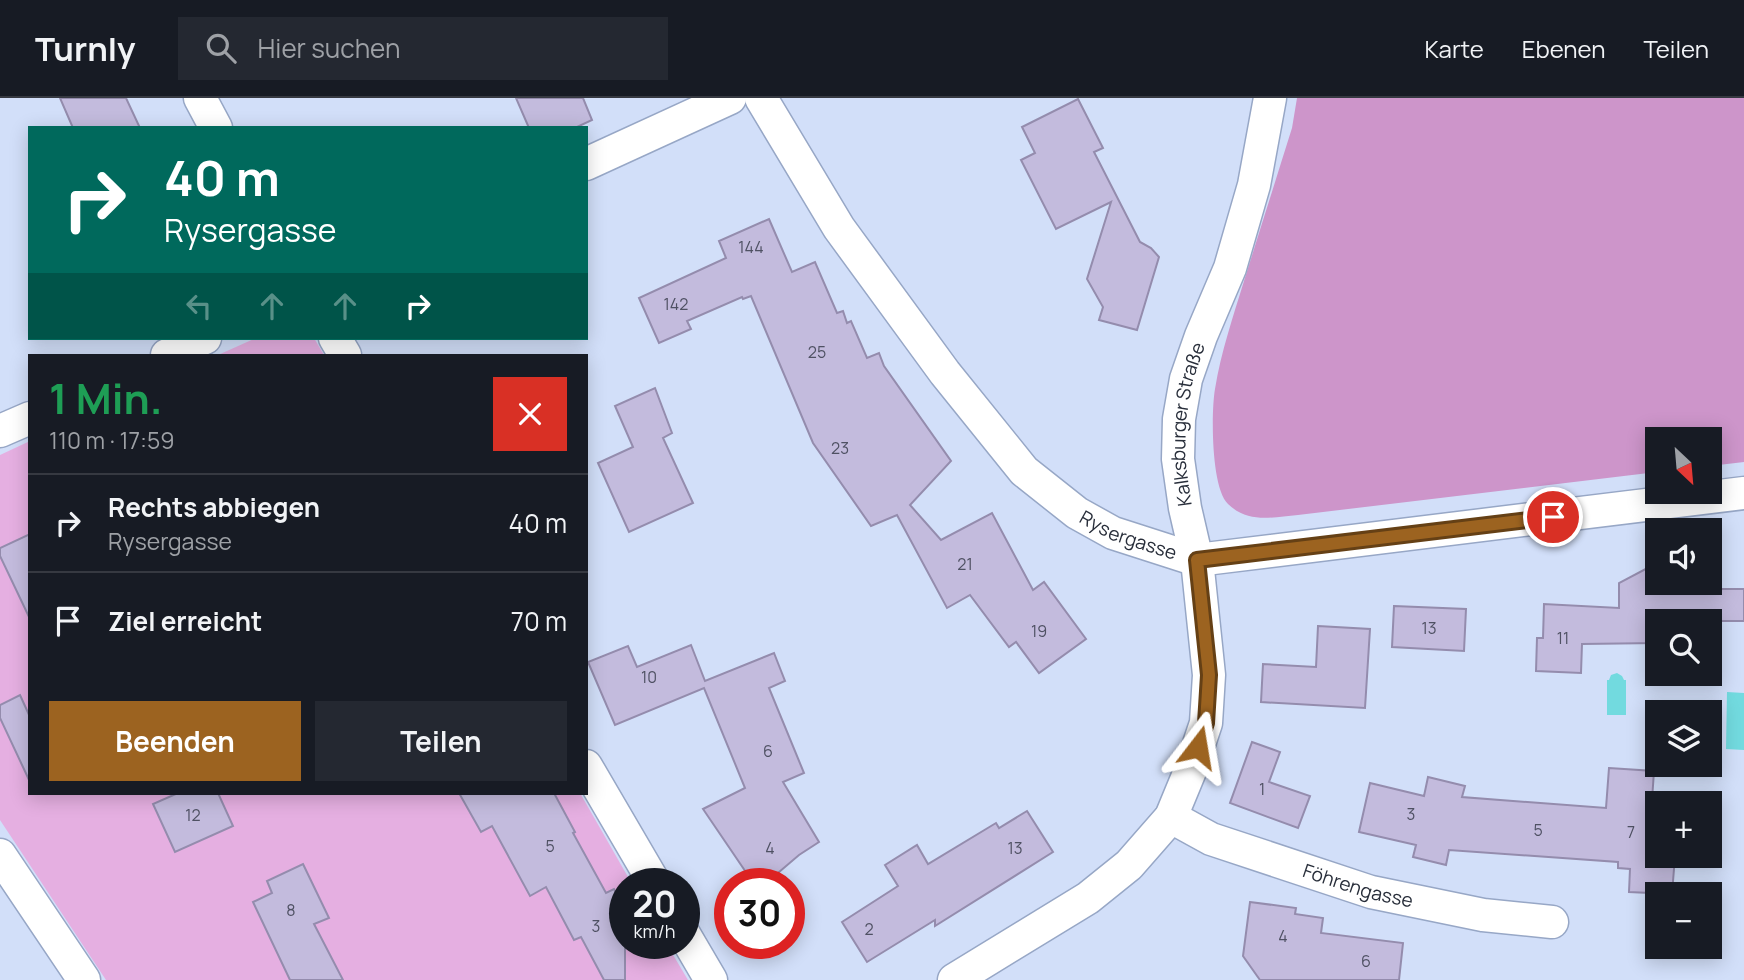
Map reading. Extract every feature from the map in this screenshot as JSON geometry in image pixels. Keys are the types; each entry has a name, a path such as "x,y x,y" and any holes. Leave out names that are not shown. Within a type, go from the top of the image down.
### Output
{"street":[{"path":"200,98 215,126"},
{"path":"588,163 730,98"},
{"name":"Rysergasse","path":"761,98 839,228 945,373 1024,471 1077,513 1113,533 1197,560 1744,493"},
{"name":"Kalksburger Straße","path":"954,980 1088,898 1129,865 1171,817 1190,771 1206,723 1209,675 1197,560 1185,508 1178,459 1179,419 1186,379 1230,268 1251,197 1270,98"},
{"path":"169,354 201,340"},
{"path":"0,431 28,419"},
{"path":"588,769 646,868"},
{"name":"Föhrengasse","path":"1171,817 1211,839 1371,892 1483,915 1552,922"},
{"path":"0,855 84,980"},
{"path":"699,959 711,980"}],"shaded area":[{"path":"1297,98 1744,98 1744,462 1722,465 1722,427 1645,427 1645,473 1270,518 1253,517 1236,510 1222,495 1215,467 1215,389 1232,321 1292,128"},
{"path":"252,340 315,340 323,354 220,354"},
{"path":"28,442 28,795 581,795 623,868 609,868 609,959 676,959 688,980 106,980 0,820 0,455"},
{"path":"1617,673 1626,680 1626,715 1607,715 1607,680"},
{"path":"1727,692 1744,693 1744,750 1726,749"}],"building":[{"path":"60,98 126,98 139,126 72,126"},
{"path":"516,98 583,98 592,120 579,126 528,126"},
{"path":"1078,99 1103,148 1094,152 1140,242 1151,248 1159,257 1137,330 1099,320 1103,307 1087,279 1111,202 1056,229 1021,160 1035,153 1022,127"},
{"path":"769,219 792,272 815,262 837,313 843,311 847,323 851,321 867,358 879,353 884,366 951,461 910,505 941,540 992,513 1033,590 1044,582 1086,639 1039,673 1016,642 1009,647 970,595 947,608 897,515 871,526 813,443 751,296 742,297 687,321 691,329 659,343 639,298 726,258 719,241"},
{"path":"655,388 672,433 663,438 693,503 629,532 598,463 633,447 615,406"},
{"path":"28,535 28,615 0,556 0,548"},
{"path":"1645,569 1645,595 1722,595 1722,589 1744,589 1744,621 1722,621 1722,609 1645,609 1645,643 1582,644 1581,673 1536,671 1537,638 1543,638 1544,604 1619,608 1619,583"},
{"path":"1394,606 1466,609 1464,651 1392,647"},
{"path":"1318,626 1370,629 1365,708 1261,702 1263,664 1316,667"},
{"path":"691,645 705,681 774,653 785,681 769,688 804,773 783,782 819,842 784,868 743,868 703,809 745,788 704,688 615,725 588,662 628,646 637,667"},
{"path":"20,695 28,713 28,778 0,718 0,705"},
{"path":"1252,742 1280,752 1269,782 1310,796 1298,828 1230,803"},
{"path":"1609,768 1645,770 1645,777 1654,777 1653,791 1645,791 1645,868 1674,868 1673,882 1645,882 1645,893 1629,892 1630,869 1618,868 1618,862 1449,850 1446,865 1413,857 1416,845 1359,832 1370,783 1424,796 1428,777 1465,786 1462,797 1606,808"},
{"path":"173,795 219,795 233,826 175,852 153,804"},
{"path":"460,795 555,795 606,893 609,892 609,959 625,959 625,980 604,980 581,937 574,940 546,887 530,896 492,826 481,832"},
{"path":"1027,811 1053,852 935,926 935,920 867,962 842,922 898,886 885,865 917,845 928,864 996,823 999,828"},
{"path":"303,864 329,918 314,924 343,980 290,980 253,902 272,893 267,881"},
{"path":"1250,902 1296,908 1295,914 1323,918 1321,933 1403,943 1399,980 1260,980 1243,956"}],"route":[{"path":"1198,747 1206,723 1209,675 1197,560 1553,517"}]}
